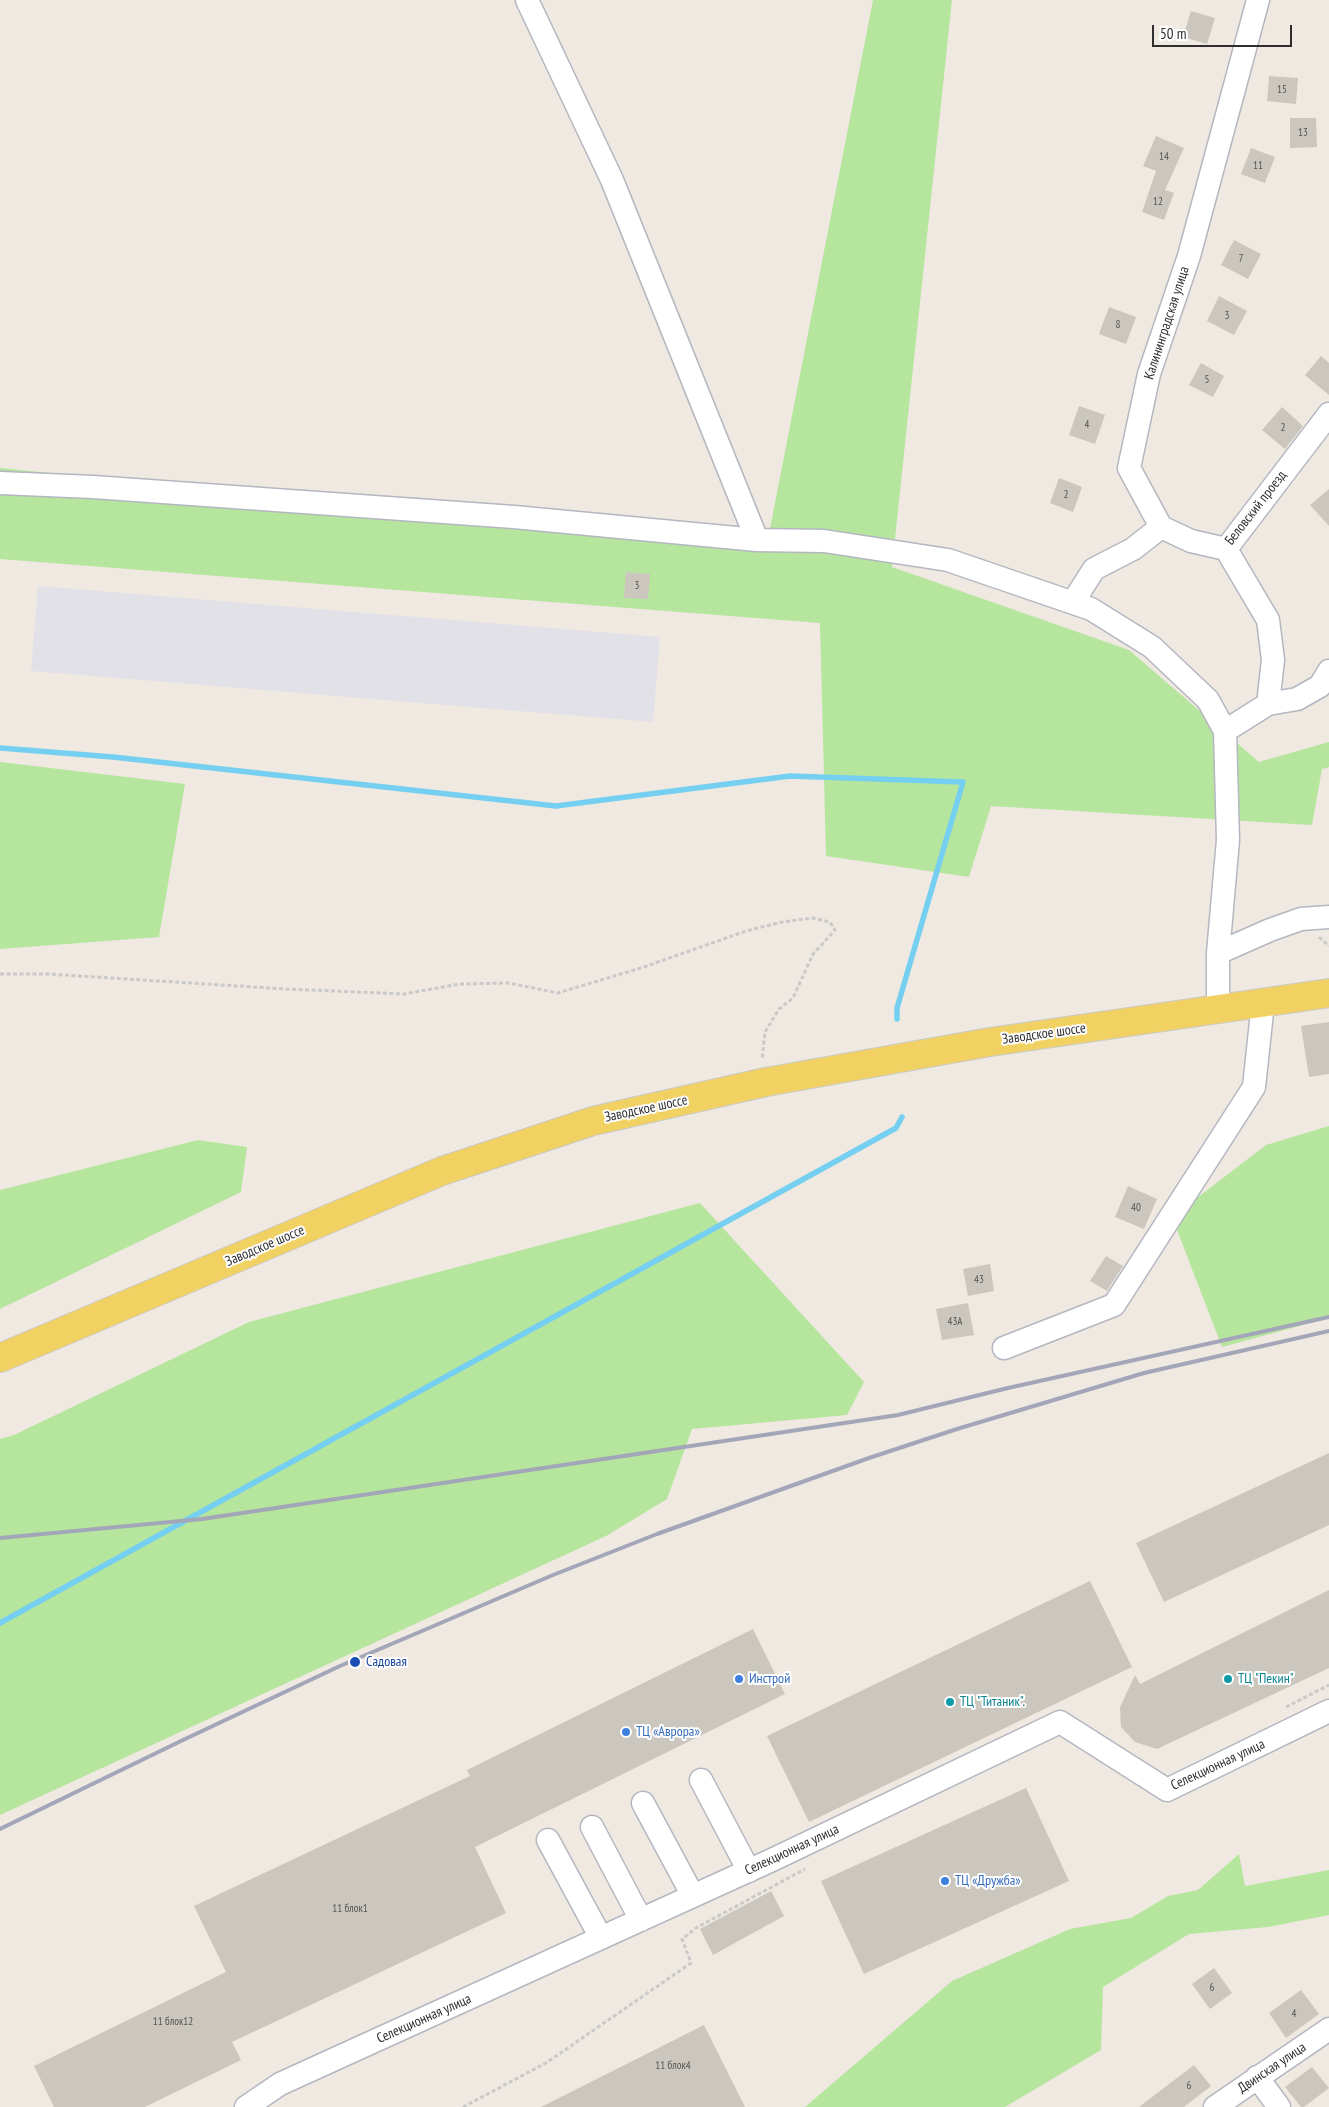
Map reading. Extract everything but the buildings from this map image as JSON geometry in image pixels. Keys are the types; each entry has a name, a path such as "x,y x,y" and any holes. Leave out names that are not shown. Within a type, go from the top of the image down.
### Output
{"main road":[{"name":"Заводское шоссе","path":"0,1358 442,1171 593,1121 766,1082 990,1042 1329,993"}],"street":[{"path":"527,0 612,180 757,540"},
{"name":"Калининградская улица","path":"1162,527 1129,468 1149,374 1189,256 1258,0"},
{"name":"Беловский проезд","path":"1162,527 1191,542 1226,549 1329,414"},
{"path":"0,483 103,488 504,516 757,540 824,540 948,560 1091,609 1152,647 1208,700 1225,731 1228,840 1218,953 1218,1009"},
{"path":"1073,602 1094,569 1133,549 1162,527"},
{"path":"1226,549 1268,620 1273,660 1268,704"},
{"path":"1225,731 1268,704 1297,699 1320,686 1329,671"},
{"path":"1218,953 1270,930 1301,919 1329,917"},
{"path":"1004,1348 1114,1305 1254,1087 1263,1003"},
{"name":"Селекционная улица","path":"246,2107 280,2084 749,1871 1060,1722 1168,1790 1329,1711"},
{"path":"701,1780 749,1871"},
{"path":"643,1803 693,1896"},
{"path":"592,1827 641,1920"},
{"path":"548,1840 601,1938"},
{"name":"Двинская улица","path":"1215,2107 1329,2029"},
{"path":"1257,2077 1279,2107"}],"path":[{"path":"0,974 48,974 286,989 404,994 460,984 509,983 558,993 644,967 746,931 782,922 812,918 830,922 836,930 814,954 792,998 779,1009 765,1032 762,1062 766,1082"},
{"path":"1277,1712 1329,1685"},
{"path":"463,2107 546,2063 691,1963 682,1939 696,1928 808,1867"}],"shaded area":[{"path":"38,586 660,637 653,722 31,671"}],"green space":[{"path":"873,0 952,0 892,567 1129,650 1259,762 1329,742 1329,767 1322,769 1312,825 991,806 969,877 826,856 820,623 0,559 0,468 767,544"},
{"path":"0,762 185,784 159,937 0,949"},
{"path":"1329,1126 1329,1318 1222,1347 1172,1217 1266,1145"},
{"path":"198,1140 247,1147 241,1192 0,1309 0,1190"},
{"path":"700,1203 864,1382 847,1415 692,1429 667,1499 606,1536 0,1815 0,1439 14,1435 249,1322"},
{"path":"1239,1854 1245,1886 1329,1870 1329,1915 1268,1927 1189,1934 1103,1987 1101,2050 1005,2107 805,2107 952,1981 1070,1929 1131,1918 1168,1896 1198,1890"}],"waterway":[{"path":"0,748 113,757 556,806 790,776 963,782 897,1008 897,1019"},
{"path":"0,1623 896,1128 902,1117"}],"railway":[{"path":"0,1538 202,1519 898,1415 1008,1388 1329,1317"},
{"path":"0,1829 340,1666 553,1575 657,1534 869,1458 957,1429 1144,1373 1329,1331"}],"place":[{"name":"Садовая","path":"355,1662"},
{"name":"Инстрой","path":"739,1679"},
{"name":"ТЦ \"Пекин\"","path":"1228,1679"},
{"name":"ТЦ \"Титаник\".","path":"950,1702"},
{"name":"ТЦ «Аврора»","path":"626,1732"},
{"name":"ТЦ «Дружба»","path":"945,1881"}]}
